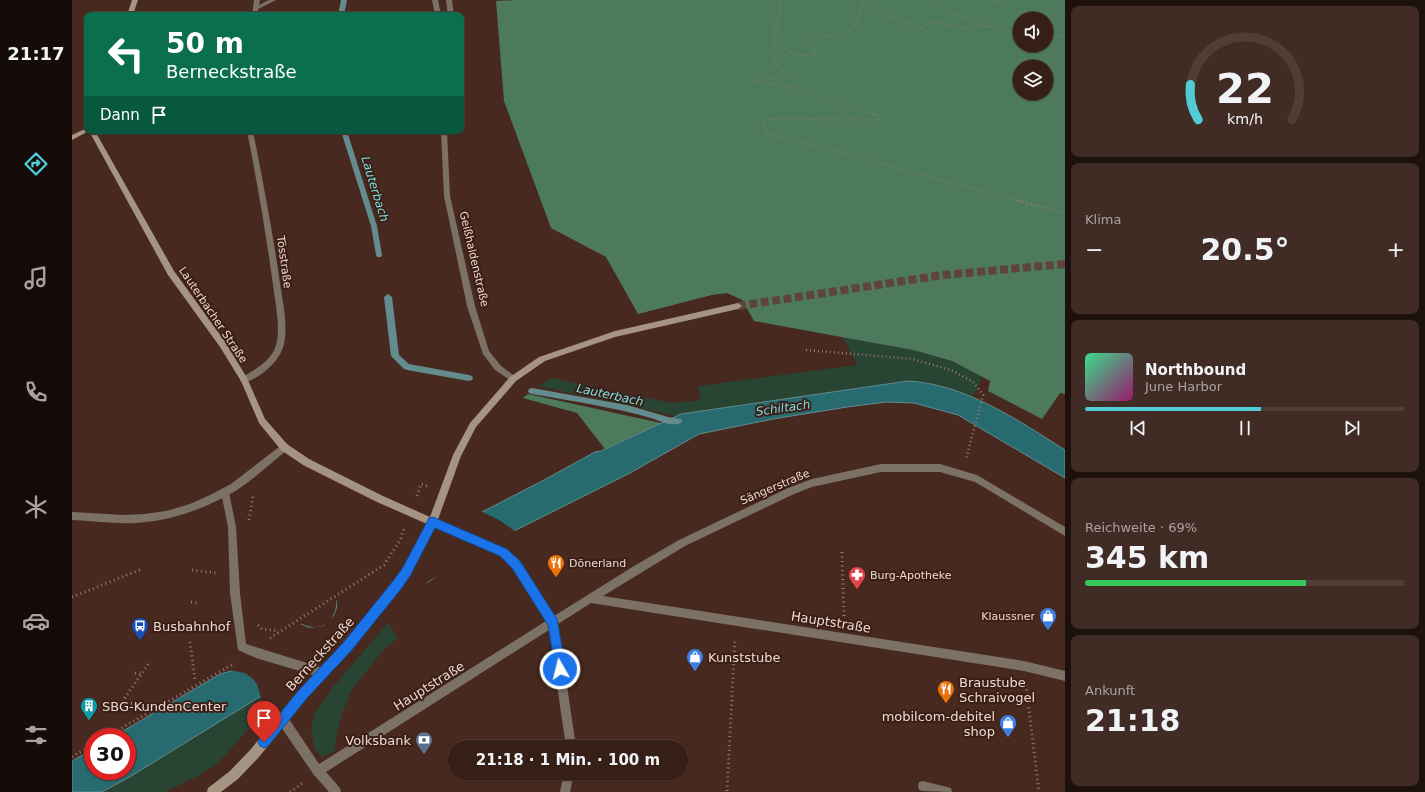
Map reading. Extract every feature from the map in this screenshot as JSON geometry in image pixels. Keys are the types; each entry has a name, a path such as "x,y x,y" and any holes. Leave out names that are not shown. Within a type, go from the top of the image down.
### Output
{"main road":[{"path":"131,12 135,0"},
{"path":"72,138 84,132"},
{"name":"Lauterbacher Straße","path":"94,134 171,273 223,345 244,380 262,421 284,447 306,462 380,499 433,522"},
{"path":"433,522 457,455 473,425 513,379 542,359 615,334 738,306"},
{"name":"Berneckstraße","path":"212,792 234,775 283,720 303,694 347,647 397,585 422,545 433,522"}],"street":[{"path":"255,12 257,0"},
{"path":"255,12 273,0"},
{"path":"435,0 437,12"},
{"path":"449,0 450,12"},
{"name":"Tösstraße","path":"244,380 260,371 273,359 280,346 282,327 272,256 251,134"},
{"name":"Geißhaldenstraße","path":"444,134 447,196 471,306 486,352 498,368 513,379"},
{"path":"72,516 127,519 154,518 186,509 225,492 244,480 284,447"},
{"name":"Sängerstraße","path":"553,623 682,543 784,494 812,483 881,468 940,468 977,479 1065,532"},
{"path":"225,492 232,527 235,592 241,647 323,674"},
{"path":"433,522 503,553 516,564 553,623 570,740"},
{"name":"Hauptstraße","path":"592,599 1024,666 1065,676"},
{"name":"Hauptstraße","path":"318,771 553,623"},
{"path":"283,720 318,771 336,792"},
{"path":"565,792 568,780"},
{"path":"923,786 947,792"}],"path":[{"path":"751,82 785,76 787,74 774,61 774,43 780,8 778,0"},
{"path":"774,43 779,44 792,54 804,56 815,55 816,52 809,45 816,35 823,33 837,38 856,24 864,0"},
{"path":"869,0 885,15 921,28 932,22 963,28 985,26"},
{"path":"936,0 951,12 985,26 1013,32"},
{"path":"987,0 1010,0"},
{"path":"1053,35 1065,36"},
{"path":"757,81 761,83 793,87 878,116 880,120 767,119 762,121 768,133 1065,213"},
{"path":"806,350 859,353 912,359 951,370 974,382 983,395 962,475"},
{"path":"249,521 257,469"},
{"path":"121,728 216,673 228,668 253,652 280,631 384,565 400,540 421,484 444,489"},
{"path":"842,552 845,638"},
{"path":"72,597 142,569"},
{"path":"191,602 198,603"},
{"path":"727,791 736,621"},
{"path":"257,624 262,629 280,631"},
{"path":"190,642 195,680"},
{"path":"122,703 149,662"},
{"path":"1024,666 1039,792"},
{"path":"135,673 141,674"},
{"path":"104,703 152,704 156,707"},
{"path":"72,757 84,750"}],"green space":[{"path":"1065,0 1065,394 1060,393 1042,419 988,391 990,381 952,361 913,350 754,321 742,300 727,293 712,295 638,314 606,257 551,228 504,101 496,1"},
{"path":"842,336 912,350 952,361 982,377 973,397 924,382 681,414 676,416 538,386 551,378 672,403 701,400 698,386 857,365"},
{"path":"528,394 661,423 605,449 577,413 523,398"},
{"path":"388,623 398,638 385,648 351,691 341,716 336,737 335,751 321,757 315,749 311,732 314,714 333,687"},
{"path":"261,696 260,716 217,764 198,776 164,792 102,792 124,780 136,780 136,773"}],"water":[{"name":"Schiltach","path":"908,381 929,384 950,389 990,405 1029,427 1065,450 1065,478 958,415 914,403 886,402 847,407 773,419 699,434 630,473 514,531 513,530 385,608 261,696 136,773 136,728 128,728 220,674 231,671 301,624 315,628 326,624 331,620 334,614 337,600 483,513 482,512 595,452 601,451 681,414"},
{"path":"84,754 84,780 124,780 102,792 72,792 72,761"}],"pier":[{"path":"480,511 499,520 516,532 513,532 446,573 430,580 418,590 386,610 261,698 257,684 252,678 245,673 229,670 300,624 309,628 323,626 334,616 337,608 337,599 480,513"}],"waterway":[{"name":"Lauterbach","path":"342,12 344,0"},
{"name":"Lauterbach","path":"345,134 374,226 379,255"},
{"name":"Lauterbach","path":"388,297 395,356 407,367 469,378"},
{"name":"Lauterbach","path":"532,391 627,408 668,420 678,421"}],"tunnel":[{"path":"738,306 943,275 1065,264"}],"place":[{"name":"Dönerland","path":"556,578"},
{"name":"Burg-Apotheke","path":"857,590"},
{"name":"Klaussner","path":"1048,631"},
{"name":"Busbahnhof","path":"140,641"},
{"name":"Kunststube","path":"695,672"},
{"name":"Braustube Schraivogel","path":"946,704"},
{"name":"SBG-KundenCenter","path":"89,721"},
{"name":"mobilcom-debitel shop","path":"1008,738"},
{"name":"Volksbank","path":"424,755"}],"route":[{"path":"264,742 303,694 347,647 381,606 406,572 422,545 433,522 503,553 516,564 544,606 553,623 560,669"}]}
